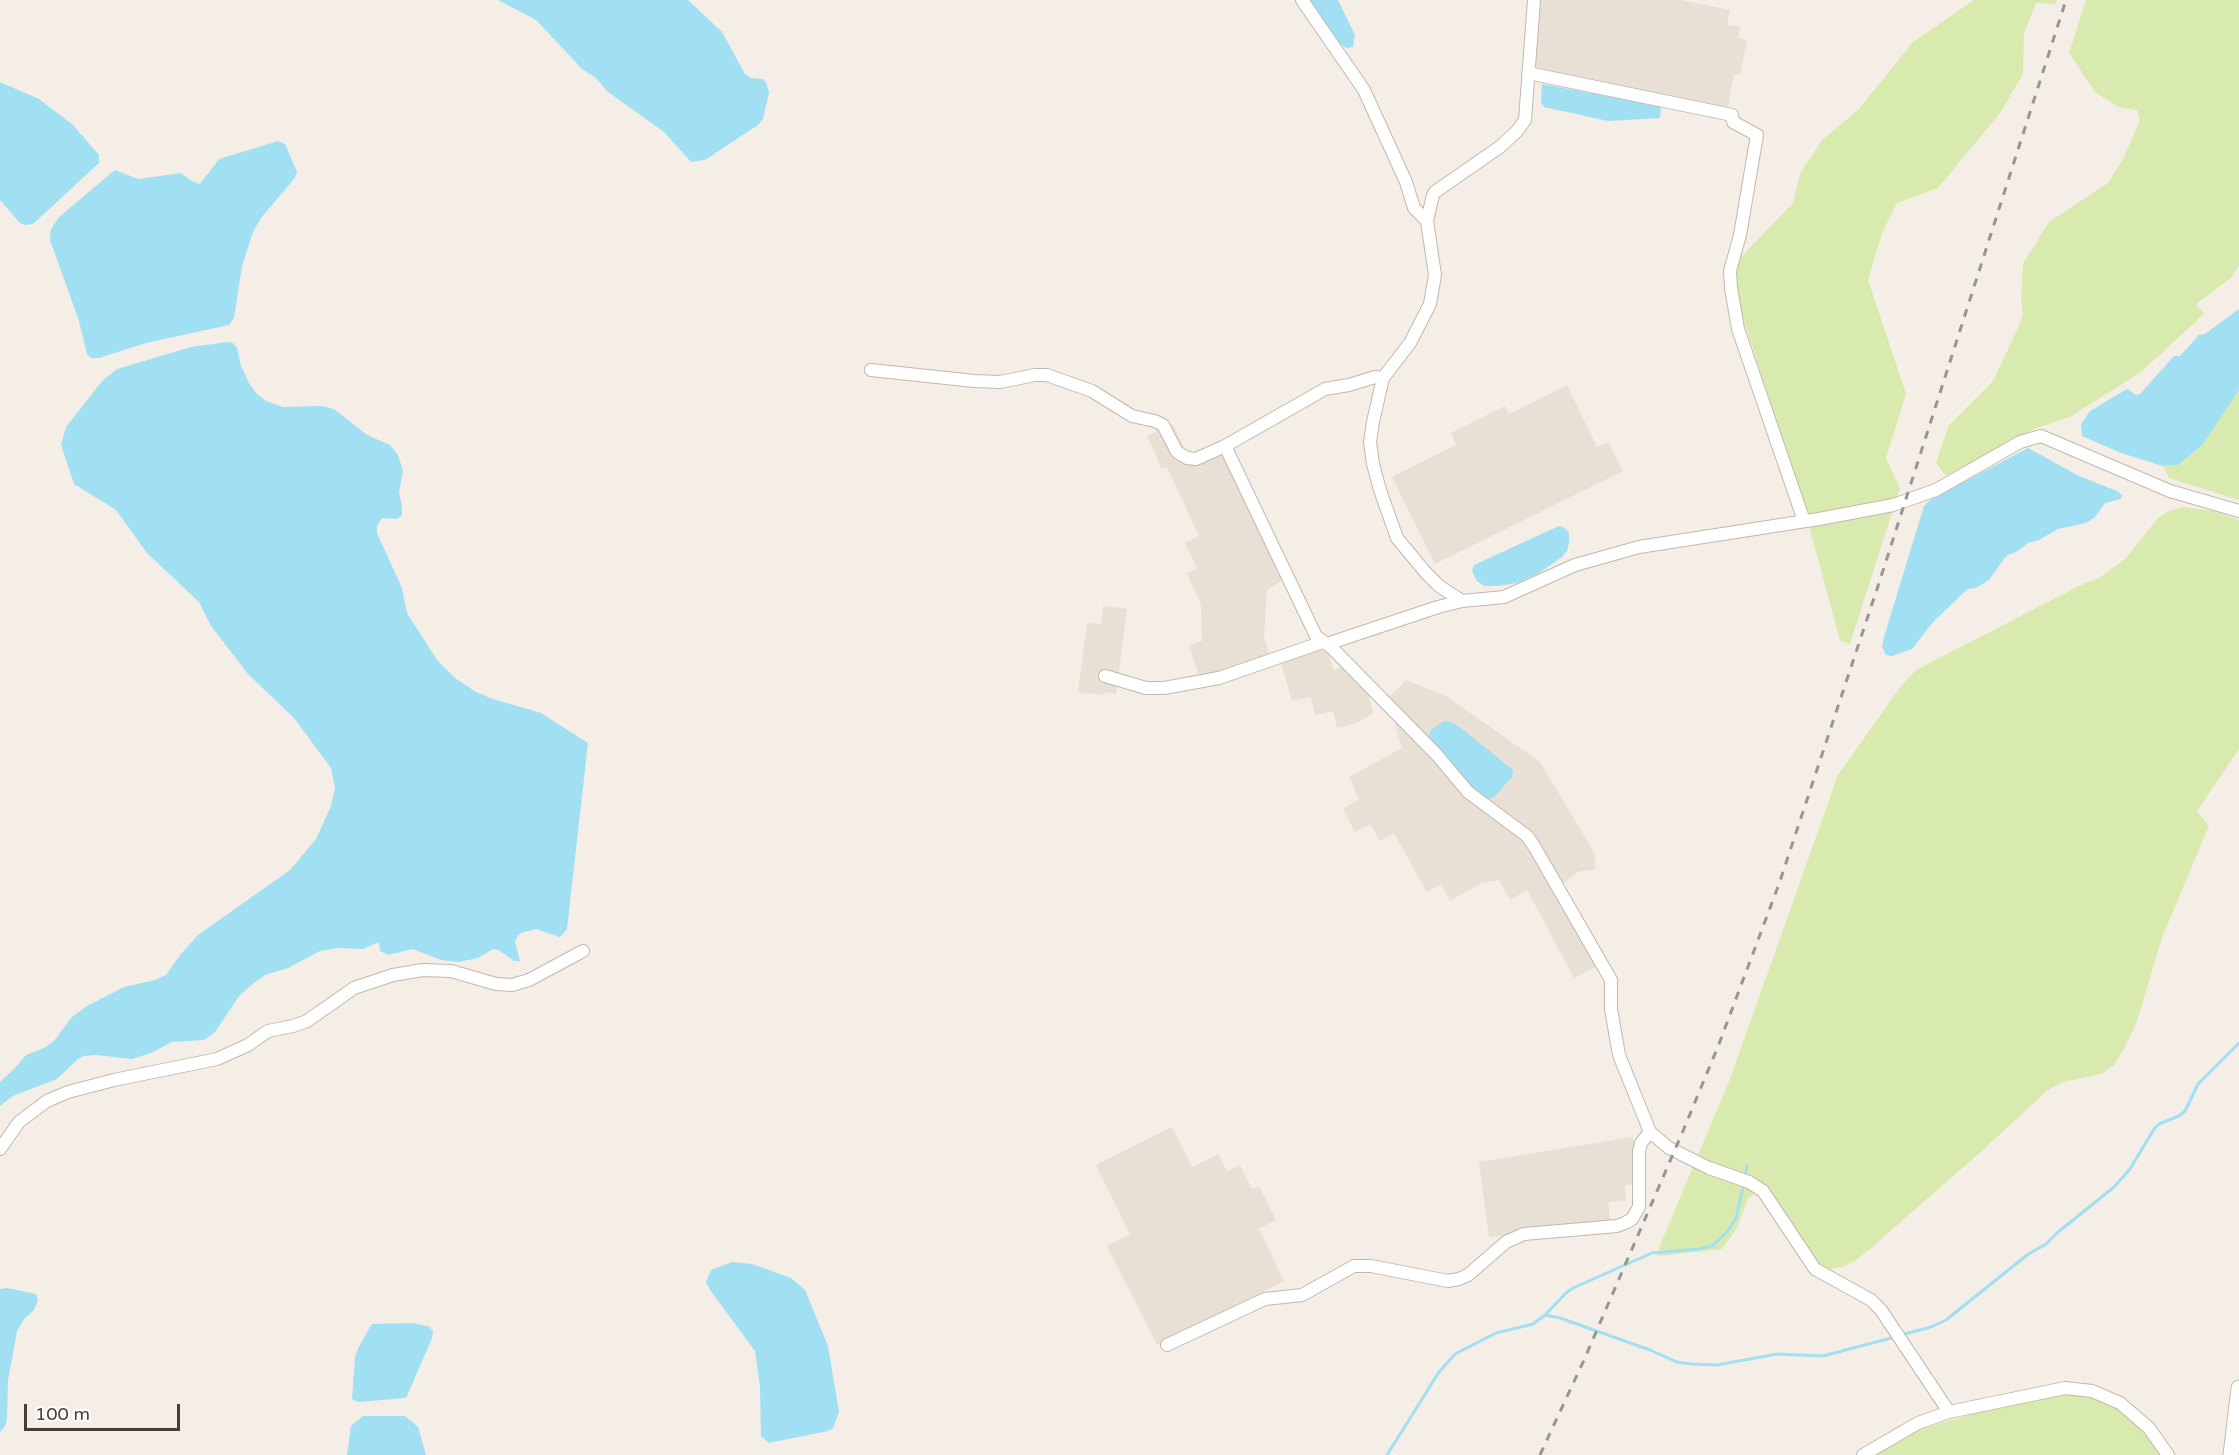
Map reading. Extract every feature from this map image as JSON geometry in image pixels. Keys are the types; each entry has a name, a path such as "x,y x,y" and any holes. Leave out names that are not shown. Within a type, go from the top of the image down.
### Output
{"street":[{"path":"1302,0 1364,90 1406,182 1414,208 1427,221"},
{"path":"1462,601 1439,586 1397,538 1380,490 1370,442 1383,378 1410,343 1430,304 1434,275 1427,221 1431,199 1435,192 1501,146 1525,120 1534,0"},
{"path":"1528,73 1732,115 1733,122 1757,135 1740,235 1730,271 1731,288 1738,329 1804,521"},
{"path":"871,370 1000,382 1047,375 1092,391 1132,416 1163,425 1177,452 1187,458 1196,459 1225,446 1325,388 1349,385 1375,377 1383,378"},
{"path":"1105,676 1146,688 1164,688 1219,678 1438,607 1462,601 1504,597 1575,565 1639,547 1893,505 1928,493 2020,442 2041,436 2170,491 2239,512"},
{"path":"1225,446 1316,636 1437,755 1468,792 1527,836 1611,980 1611,1009 1618,1055 1650,1132 1669,1148 1709,1168 1749,1182 1763,1191 1815,1269 1863,1295 1881,1310 1949,1412"},
{"path":"0,1149 25,1115 47,1101 68,1092 145,1072 190,1066 217,1059 248,1045 268,1031 307,1021 354,988 393,975 423,970 451,971 496,984 512,985 529,980 583,951"},
{"path":"1167,1346 1265,1299 1302,1295 1354,1266 1371,1266 1448,1281 1468,1275 1506,1242 1524,1234 1617,1226 1624,1223 1632,1219 1639,1207 1639,1151 1641,1143 1650,1132"},
{"path":"2231,1455 2239,1388"},
{"path":"1863,1455 1918,1423 1949,1412 2056,1389 2083,1389 2110,1398 2134,1414 2149,1428 2168,1455"}],"shaded area":[{"path":"1539,0 1681,0 1730,10 1727,25 1740,27 1738,38 1747,40 1740,75 1734,74 1728,107 1532,69"},
{"path":"1567,385 1597,447 1608,442 1623,471 1435,564 1392,477 1456,445 1451,433 1505,406 1509,414"},
{"path":"1173,424 1191,463 1221,450 1284,579 1267,590 1264,636 1270,658 1199,676 1189,645 1202,641 1201,605 1187,573 1197,568 1185,543 1199,536 1167,467 1162,469 1147,436"},
{"path":"1103,606 1127,609 1116,694 1078,692 1087,623 1101,624"},
{"path":"1325,646 1334,670 1344,666 1367,689 1373,713 1357,723 1337,728 1333,711 1315,715 1311,697 1292,701 1281,663"},
{"path":"1406,680 1446,696 1540,762 1595,854 1595,869 1578,872 1554,890 1597,966 1574,978 1527,890 1510,900 1499,880 1481,883 1450,901 1441,884 1427,892 1394,833 1380,841 1370,824 1355,832 1343,809 1359,799 1349,777 1402,748 1395,725 1403,717 1387,699"},
{"path":"1172,1127 1192,1167 1218,1154 1227,1172 1240,1165 1252,1189 1259,1186 1276,1220 1259,1229 1284,1281 1157,1345 1107,1246 1130,1234 1096,1165"},
{"path":"1633,1137 1636,1184 1625,1185 1626,1200 1608,1202 1610,1220 1489,1237 1479,1162"}],"green space":[{"path":"1974,0 2057,0 2055,4 2036,3 2024,34 2023,74 2000,113 1938,188 1897,203 1882,233 1868,280 1906,394 1886,458 1900,488 1850,644 1840,641 1801,496 1737,300 1735,269 1740,258 1793,203 1800,174 1822,140 1858,110 1913,42"},
{"path":"2086,0 2239,0 2239,265 2232,277 2196,304 2204,314 2141,372 2070,417 2036,428 1946,476 1936,463 1949,425 1993,381 2023,315 2021,297 2023,264 2049,222 2108,183 2124,157 2140,120 2137,110 2118,107 2095,92 2069,53"},
{"path":"2239,390 2239,500 2169,478 2163,466 2178,465 2194,452"},
{"path":"2184,507 2213,511 2239,520 2239,749 2197,811 2209,826 2163,935 2136,1024 2114,1065 2101,1074 2063,1082 2048,1090 1870,1249 1842,1267 1831,1269 1820,1266 1766,1189 1748,1198 1737,1228 1722,1249 1658,1256 1661,1243 1730,1079 1838,775 1901,686 1916,670 2079,586 2099,578 2125,559 2159,517 2169,511"},
{"path":"2056,1394 2086,1394 2114,1406 2146,1433 2162,1455 1874,1455 1919,1430 1975,1413"}],"water":[{"path":"498,0 688,0 722,32 745,74 766,82 769,93 763,119 758,125 705,160 691,162 664,132 608,92 595,77 583,70 536,20"},
{"path":"1308,0 1338,0 1355,35 1353,47 1347,48 1338,43"},
{"path":"0,82 39,99 72,124 99,155 99,163 33,224 20,223 0,200"},
{"path":"1542,84 1661,106 1660,118 1608,121 1544,107 1541,103"},
{"path":"278,141 285,144 297,172 294,179 261,218 253,232 242,266 234,318 229,325 146,343 99,358 91,358 87,354 79,321 50,240 51,229 59,217 115,170 138,179 181,173 200,184 219,159"},
{"path":"2239,309 2239,390 2203,444 2178,465 2163,466 2121,453 2082,436 2081,424 2090,411 2127,389 2136,395 2140,394 2174,356 2180,356 2199,335 2205,334"},
{"path":"233,343 237,348 241,366 249,383 266,401 283,407 322,406 334,409 367,435 390,445 398,455 403,471 399,493 402,515 397,519 382,518 377,526 377,533 402,588 407,613 437,660 455,678 476,692 541,713 588,743 567,929 560,937 536,929 521,933 515,942 520,961 514,961 499,950 493,949 478,958 459,962 441,960 413,949 388,955 380,951 379,942 363,949 338,948 320,951 288,968 265,975 254,983 239,996 215,1032 204,1040 172,1042 151,1053 132,1059 84,1056 57,1079 13,1096 0,1106 0,1082 26,1055 54,1041 72,1017 87,1006 124,987 166,975 198,935 290,870 316,839 331,806 335,788 331,768 294,718 248,674 211,626 199,602 147,553 116,510 74,484 61,445 66,427 103,380 117,369 191,347"},
{"path":"2028,448 2079,476 2117,491 2122,495 2121,499 2105,503 2095,517 2086,523 2058,529 2006,556 1989,580 1976,588 1968,589 1933,622 1912,649 1892,656 1886,655 1882,647 1884,637 1924,506 1930,500"},
{"path":"1559,526 1565,528 1569,533 1567,551 1539,573 1517,583 1498,586 1484,586 1477,581 1472,571 1474,565"},
{"path":"1444,721 1461,728 1513,770 1512,777 1494,797 1490,799 1478,794 1431,740 1429,735 1431,730"},
{"path":"732,1262 752,1264 791,1278 805,1290 828,1346 839,1412 833,1428 828,1431 769,1443 761,1436 760,1387 755,1351 706,1282 711,1270"},
{"path":"7,1288 36,1294 38,1300 34,1310 24,1319 17,1331 8,1380 7,1419 0,1432 0,1289"},
{"path":"413,1323 430,1327 433,1332 407,1396 359,1402 353,1400 355,1357 372,1324"},
{"path":"363,1416 405,1416 418,1427 426,1455 347,1455 351,1426"}],"waterway":[{"path":"1901,1335 1931,1327 1946,1320 2027,1255 2046,1244 2114,1187 2130,1169 2154,1129 2159,1124 2185,1111 2198,1084 2239,1043"},
{"path":"1745,1176 1747,1166"},
{"path":"1387,1455 1439,1372 1455,1354 1496,1333 1533,1324 1573,1288 1652,1253 1712,1246 1728,1231 1736,1218 1744,1183"},
{"path":"1545,1315 1560,1318 1650,1350 1677,1362 1691,1364 1717,1365 1777,1354 1823,1356 1895,1337"}],"railway":[{"path":"1540,1455 1584,1360 1683,1131 1719,1044 1779,884 1879,583 2066,0"}]}
